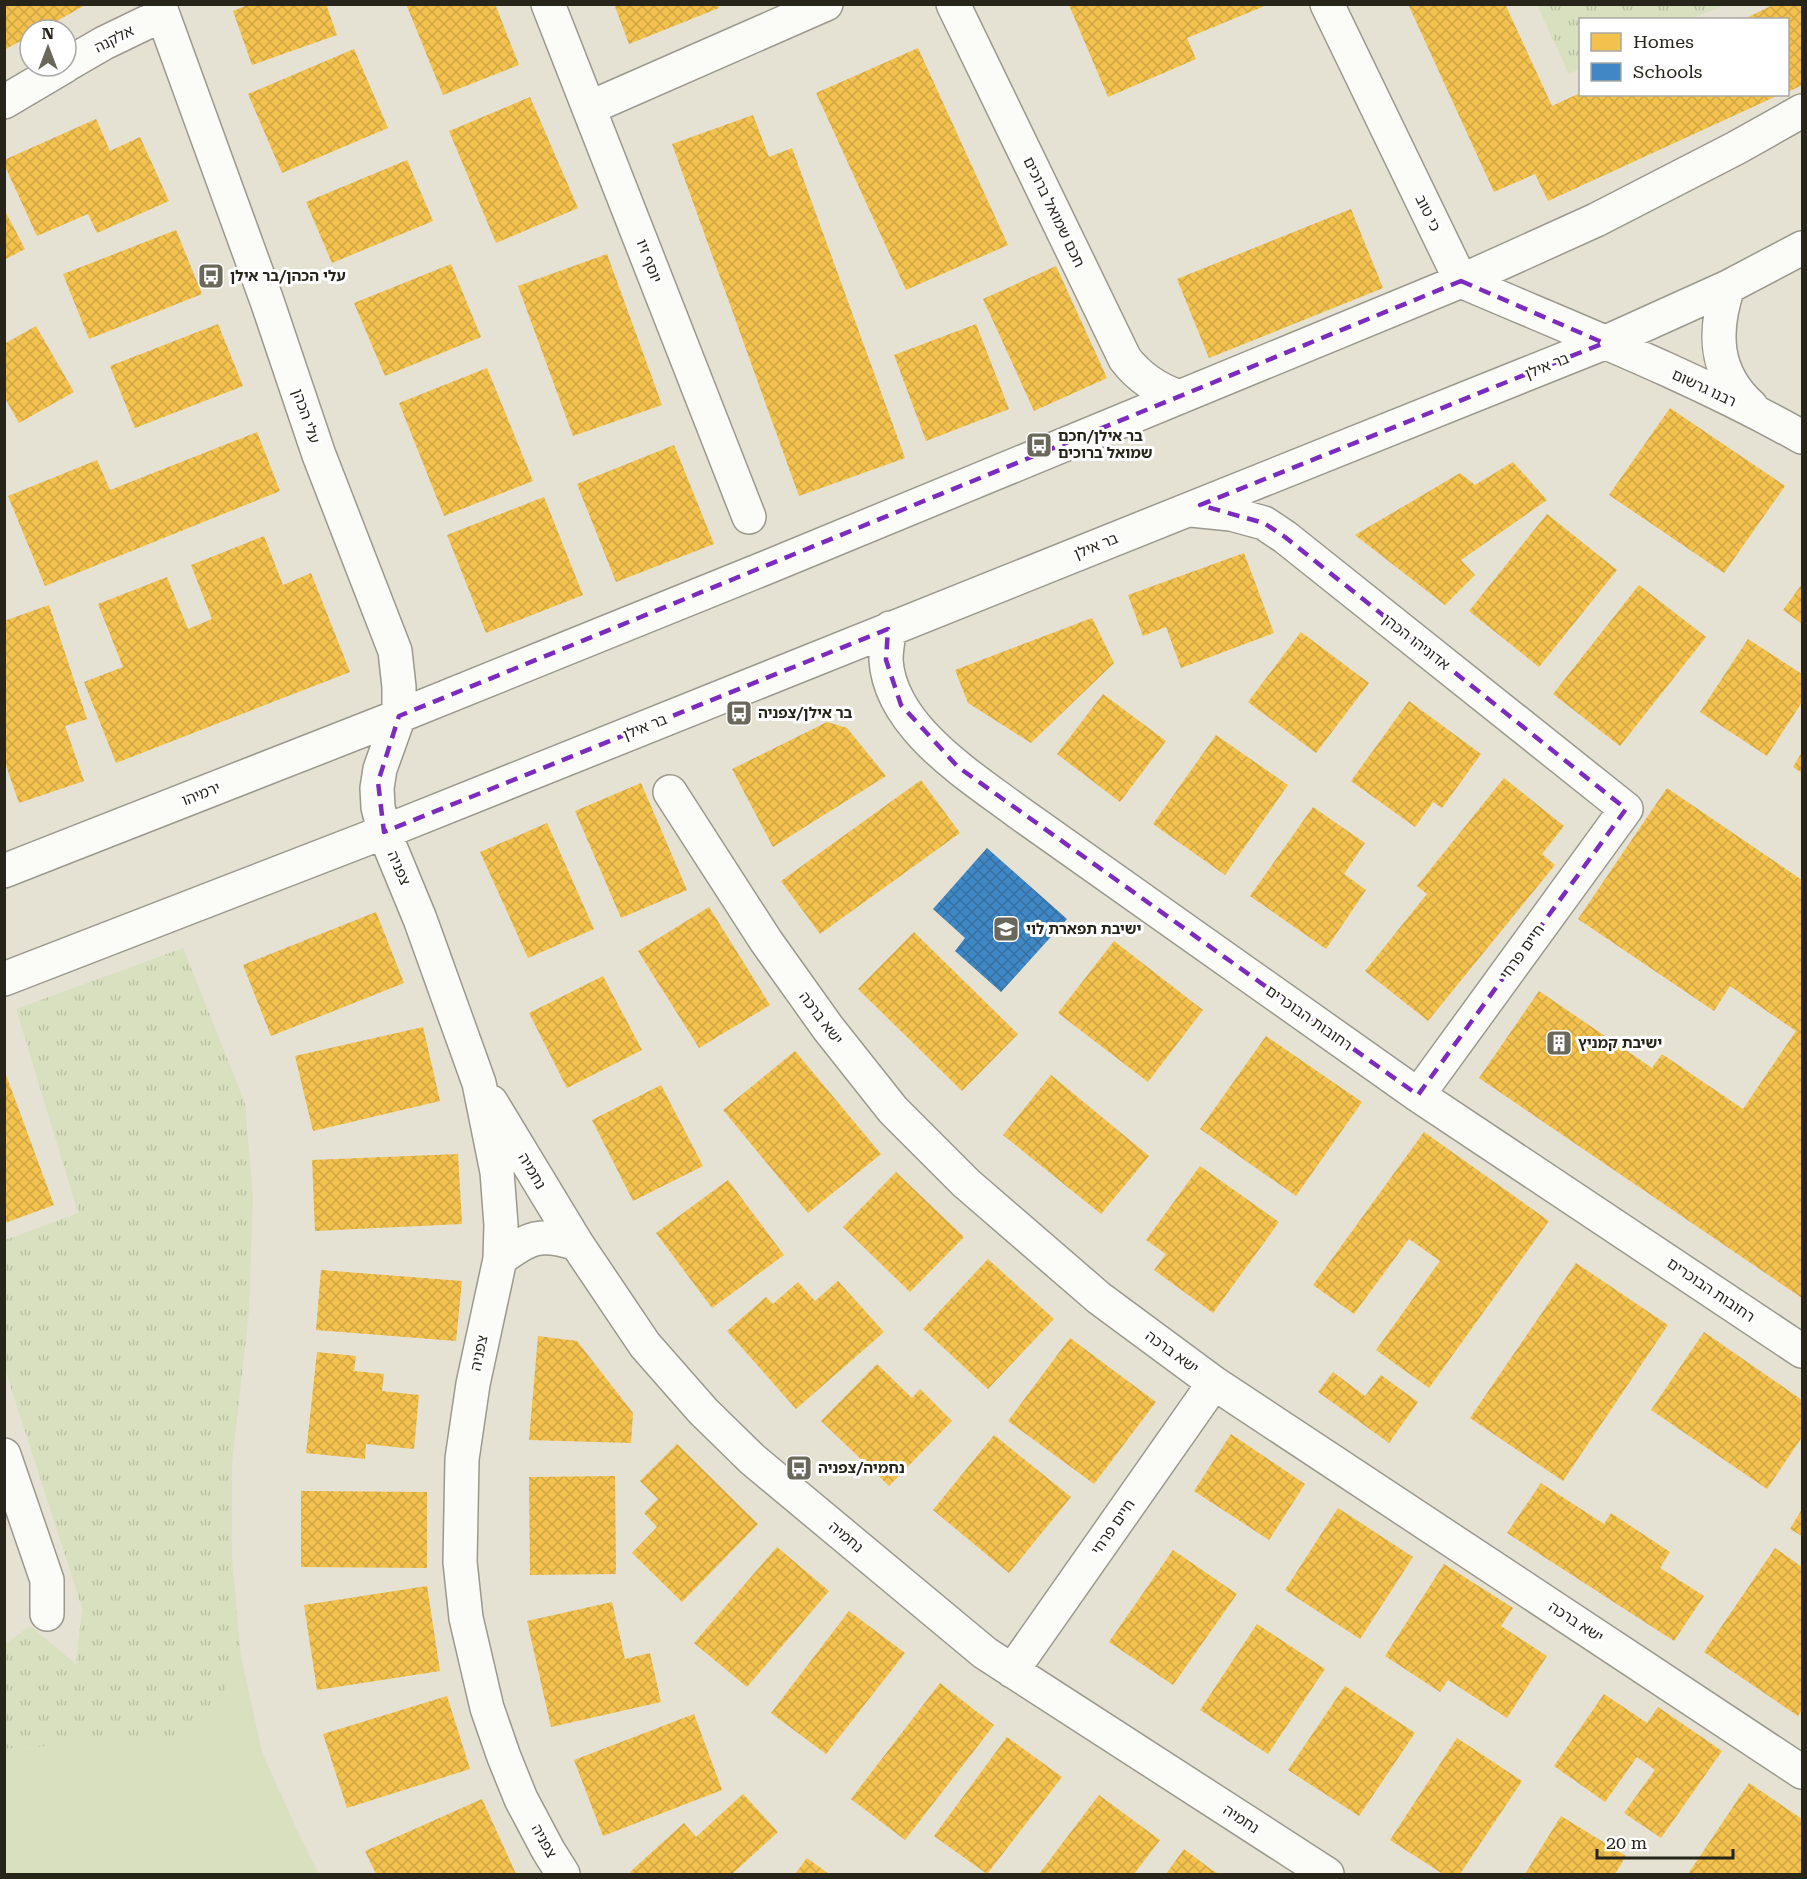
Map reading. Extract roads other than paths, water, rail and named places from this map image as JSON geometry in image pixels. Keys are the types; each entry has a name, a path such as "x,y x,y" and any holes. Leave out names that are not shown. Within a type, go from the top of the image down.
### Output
{"street":[{"name":"יוסף זיו","path":"548,4 749,517"},
{"path":"589,108 826,4"},
{"name":"חכם שמואל ברוכים","path":"953,4 1125,359 1143,378 1165,392 1180,397"},
{"name":"כי טוב","path":"1327,4 1461,280"},
{"name":"אלקנה","path":"78,58 160,10"},
{"name":"עלי הכהן","path":"160,10 267,301 319,455 391,637 398,671 399,716 382,762 378,782 378,807 384,832"},
{"name":"אלקנה","path":"4,102 45,78"},
{"path":"399,716 1461,280 1596,220 1803,111"},
{"name":"בר אילן","path":"384,832 1604,343 1728,287 1803,248"},
{"path":"1461,280 1604,343"},
{"path":"1728,287 1719,319 1722,363 1728,379 1739,395 1763,414"},
{"name":"רבנו גרשום","path":"1604,343 1763,414 1803,437"},
{"name":"אדוניהו הכהן","path":"1189,509 1231,514 1264,523 1285,537 1626,809"},
{"name":"רחובות הבוכרים","path":"890,628 886,660 894,692 913,722 958,767 1418,1095 1803,1351"},
{"name":"ירמיהו","path":"4,871 399,716"},
{"name":"ישא ברכה","path":"670,792 766,941 828,1028 893,1110 966,1183 1099,1298 1214,1383 1803,1772"},
{"name":"חיים פרחי","path":"1418,1095 1626,809"},
{"path":"4,979 384,832"},
{"name":"צפניה","path":"384,832 420,919 479,1083 497,1172 501,1225 500,1259 473,1384 462,1459 460,1562 465,1618 487,1708 504,1757 527,1809 563,1875"},
{"name":"נחמיה","path":"479,1083 577,1244 645,1344 703,1411 752,1459 985,1653 1327,1875"},
{"path":"500,1259 520,1244 535,1238 555,1236 577,1244"},
{"name":"חיים פרחי","path":"1012,1671 1214,1383"},
{"path":"4,1455 47,1580 46,1614"}],"place":[{"name":"עלי הכהן/בר אילן","path":"211,276"},
{"name":"בר אילן/חכם שמואל ברוכים","path":"1039,445"},
{"name":"בר אילן/צפניה","path":"739,713"},
{"name":"ישיבת תפארת לוי","path":"1006,929"},
{"name":"ישיבת קמניץ","path":"1559,1043"},
{"name":"נחמיה/צפניה","path":"799,1468"}]}
